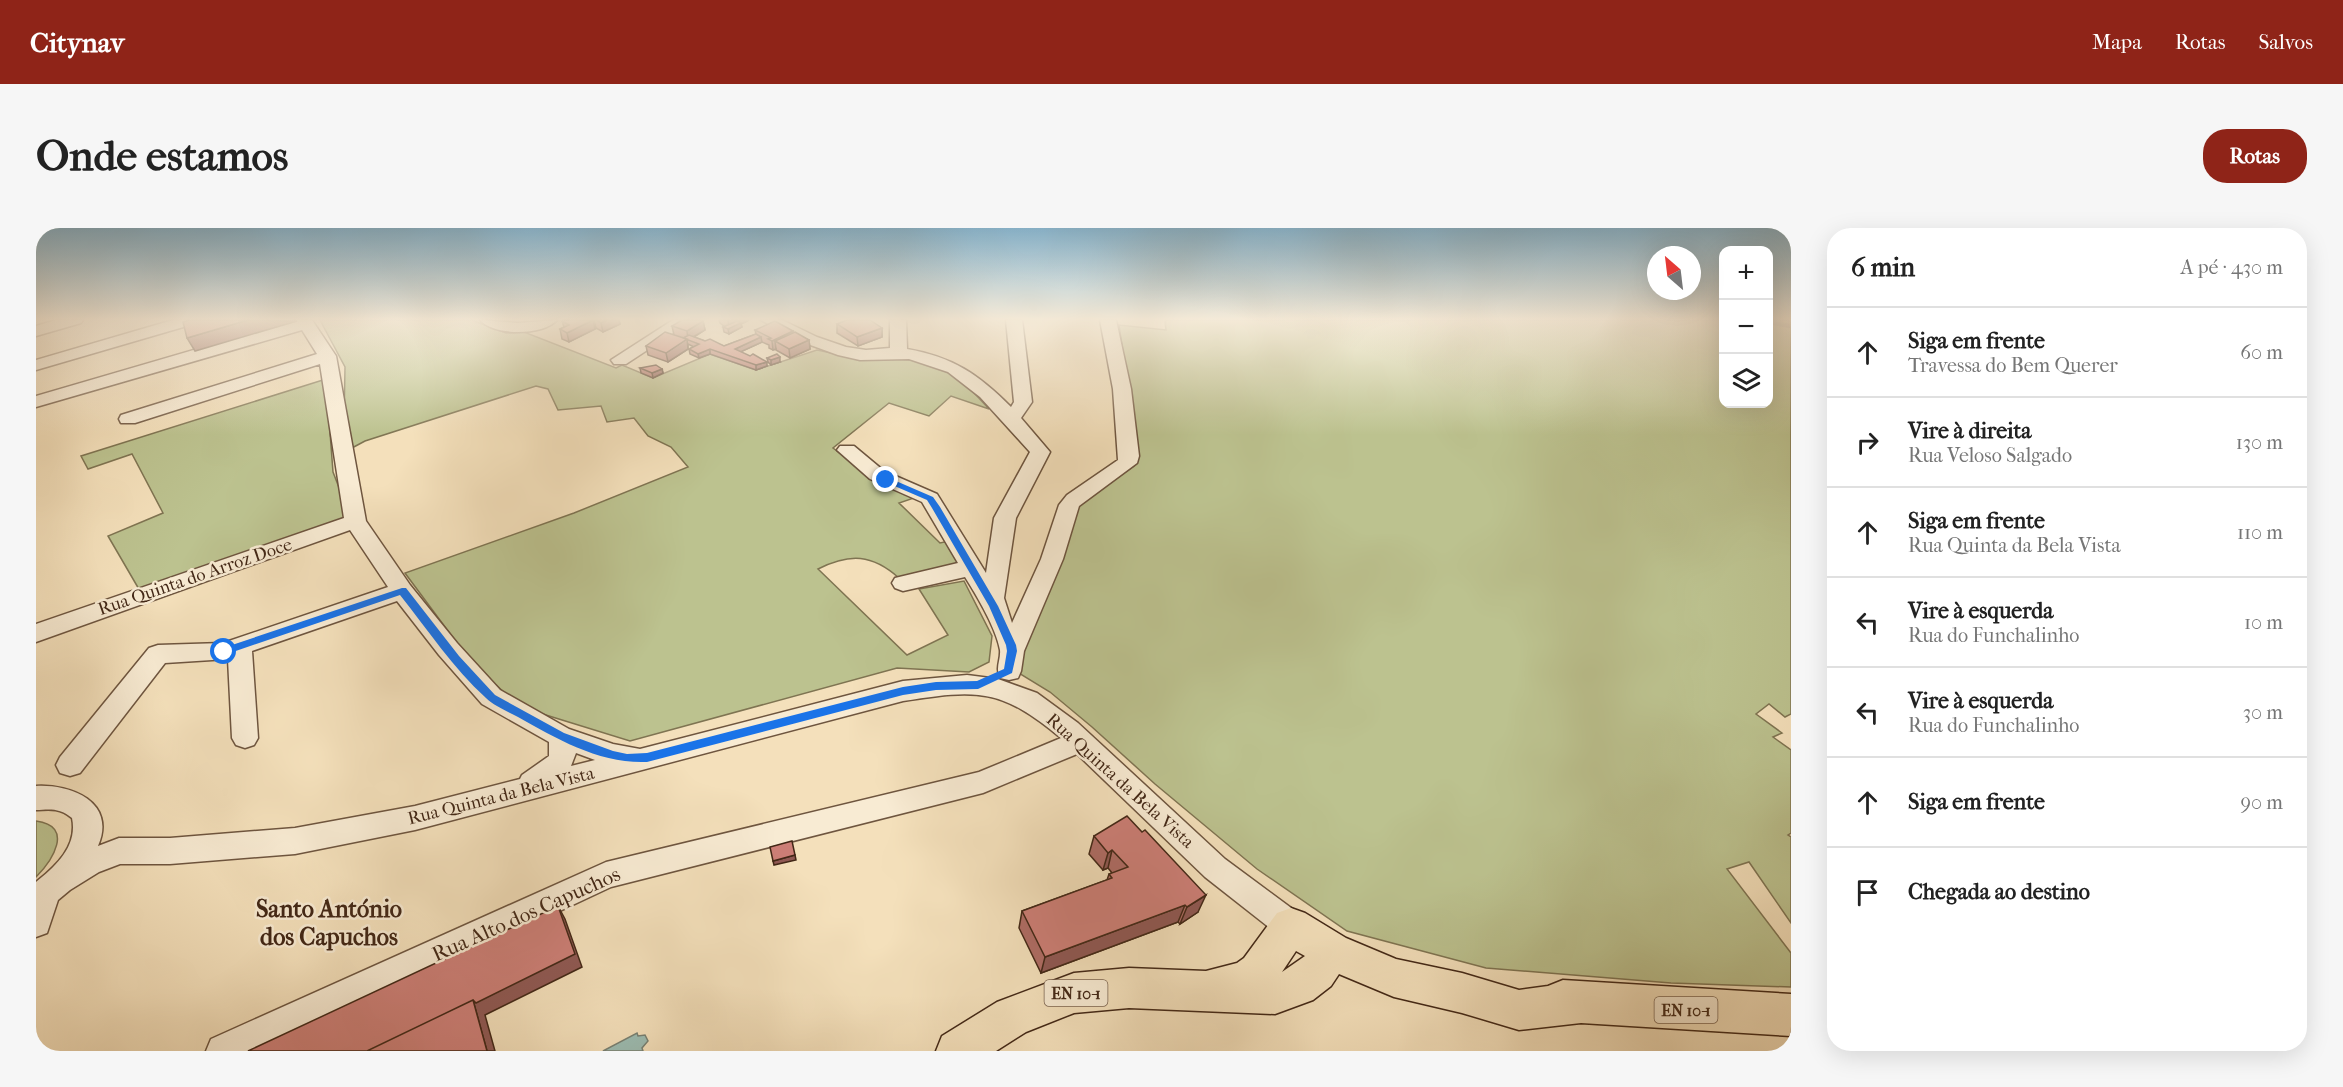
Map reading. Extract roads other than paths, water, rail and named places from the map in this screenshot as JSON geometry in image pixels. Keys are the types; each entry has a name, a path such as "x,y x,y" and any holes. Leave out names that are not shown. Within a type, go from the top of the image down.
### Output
{"main road":[{"name":"EN 10-1","path":"1209,990 1246,980 1258,972 1291,926 1332,951 1394,978 1462,993 1519,1011 1581,1003 1791,1015"},
{"name":"EN 10-1","path":"957,1051 1012,1017 1074,993 1129,988 1275,994 1299,986 1317,972 1332,951"}],"street":[{"path":"36,365 59,358"},
{"path":"36,402 183,358"},
{"path":"128,419 319,358"},
{"path":"327,358 354,520 402,591 455,658 491,697 567,758 591,767 597,749"},
{"path":"922,358 944,364 963,373 1040,452 1005,518 993,598 1011,672"},
{"path":"1011,420 1023,402 1018,358"},
{"path":"1011,672 1069,505 1074,499 1127,463 1129,456 1122,389 1116,358"},
{"path":"847,450 877,475 930,498 994,606"},
{"name":"Rua Quinta do Arroz Doce","path":"36,633 354,520"},
{"path":"903,583 971,568"},
{"path":"36,796 50,787 70,765 158,654 212,654 402,591"},
{"path":"240,646 245,738"},
{"name":"Rua Quinta da Bela Vista","path":"119,851 170,851 295,841 415,818 515,793 567,758 647,758 903,691 936,686 978,685 1011,672 1027,699 1081,741 1215,868 1291,926"},
{"name":"Rua Alto dos Capuchos","path":"223,1051 606,875 983,782 1081,741"},
{"path":"567,758 597,749 627,758 647,758"},
{"path":"70,765 68,786 82,812 100,843 119,851"},
{"path":"36,796 54,797 82,812 89,833 79,856 48,890 39,909 36,923"},
{"path":"48,890 88,863 119,851"}],"water":[{"path":"637,1033 638,1036 645,1035 648,1041 642,1048 643,1051 603,1051"}],"district":[{"name":"Santo António dos Capuchos","path":"329,923"}]}
